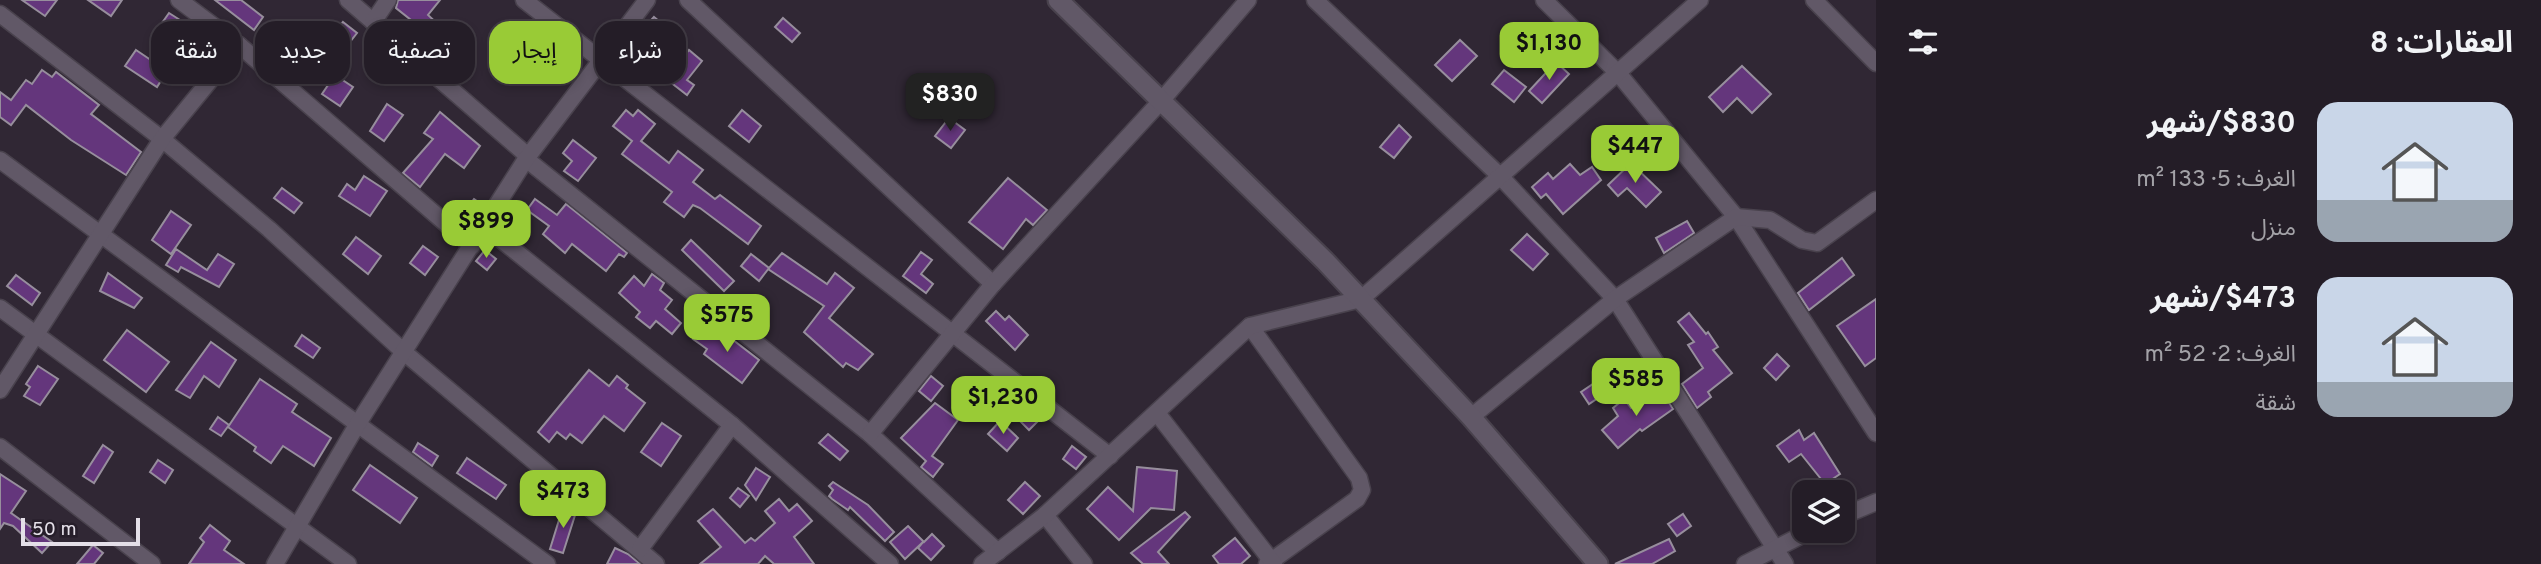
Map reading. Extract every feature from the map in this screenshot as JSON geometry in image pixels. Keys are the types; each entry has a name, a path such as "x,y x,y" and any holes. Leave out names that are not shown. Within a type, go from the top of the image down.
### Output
{"street":[{"path":"179,0 207,21"},
{"path":"348,0 372,21"},
{"path":"374,21 388,0"},
{"path":"524,0 595,59"},
{"path":"631,21 647,0"},
{"path":"688,0 993,284"},
{"path":"1058,0 1360,299 1471,417 1598,564"},
{"path":"870,434 993,284 1161,102 1248,0"},
{"path":"1315,0 1500,176 1615,299 1785,564"},
{"path":"1545,0 1618,73 1736,217 1876,433"},
{"path":"982,564 1045,515 1250,326 1360,299 1700,0"},
{"path":"1814,0 1876,63"},
{"path":"0,14 162,139 269,229 405,353 656,564"},
{"path":"241,47 472,246"},
{"path":"275,564 357,425 527,157 595,69"},
{"path":"0,390 162,139 207,84"},
{"path":"444,84 527,157 870,434 998,552"},
{"path":"627,84 1110,457"},
{"path":"0,160 547,564"},
{"path":"1471,417 1615,299 1736,217 1770,220 1802,240 1817,243 1876,200"},
{"path":"484,226 732,425 890,564"},
{"path":"0,308 348,564"},
{"path":"1157,413 1271,563 1357,499 1362,490 1359,478 1250,326"},
{"path":"640,549 732,425"},
{"path":"0,447 152,564"},
{"path":"1855,511 1876,502"},
{"path":"1045,515 1084,564"},
{"path":"1745,564 1792,539"}],"building":[{"path":"22,0 57,0 45,16"},
{"path":"88,0 122,0 111,16"},
{"path":"215,0 241,0 263,17 260,21 255,21 254,30"},
{"path":"398,0 440,0 428,15 434,21 412,21 396,8"},
{"path":"169,13 180,20 179,21 163,21"},
{"path":"783,18 800,33 792,42 775,27"},
{"path":"350,28 357,33 350,42"},
{"path":"1460,40 1477,56 1452,81 1435,65"},
{"path":"136,50 151,60 151,83 125,66"},
{"path":"689,50 702,61 687,80 694,85 687,95 673,84 686,84 686,54"},
{"path":"1556,62 1569,74 1542,103 1529,91"},
{"path":"1742,66 1771,94 1752,113 1737,98 1723,112 1709,97"},
{"path":"42,70 52,77 56,72 99,105 91,114 141,152 126,175 71,140 26,105 11,125 0,117 0,92 11,100 26,80 32,84"},
{"path":"1504,70 1526,87 1514,102 1492,84"},
{"path":"329,84 348,84 353,87 340,106 322,94"},
{"path":"387,104 403,115 384,141 370,131"},
{"path":"626,110 633,116 638,110 655,124 641,141 669,163 678,151 703,170 693,182 715,199 720,195 761,226 748,244 700,208 693,205 684,217 664,202 672,192 622,154 632,141 613,126"},
{"path":"742,110 761,126 749,142 729,126"},
{"path":"440,112 480,146 464,168 445,154 420,187 403,173 433,139 424,133"},
{"path":"949,118 965,130 951,148 935,136"},
{"path":"1399,125 1411,137 1394,158 1380,147"},
{"path":"573,140 596,158 578,181 564,171 572,161 563,153"},
{"path":"1631,163 1661,192 1646,207 1627,188 1618,196 1608,185"},
{"path":"1570,164 1580,175 1592,167 1601,180 1563,214 1546,194 1541,198 1532,187 1548,173 1553,179"},
{"path":"364,176 387,191 370,216 339,196 347,184 355,190"},
{"path":"1008,178 1047,210 1033,225 1026,219 1003,249 969,222"},
{"path":"282,188 302,203 294,213 274,198"},
{"path":"474,199 484,206 470,227 459,219"},
{"path":"535,199 557,215 566,204 627,253 624,257 619,254 606,271 572,244 565,253 543,234 549,226 527,210"},
{"path":"171,211 191,225 171,254 152,240"},
{"path":"1687,221 1694,233 1664,253 1656,238"},
{"path":"1527,234 1548,254 1533,270 1511,250"},
{"path":"356,237 381,256 368,274 343,254"},
{"path":"691,240 734,281 724,291 682,250"},
{"path":"423,246 438,257 425,275 410,263"},
{"path":"176,249 207,270 218,254 234,264 219,287 181,267 178,272 166,265"},
{"path":"485,250 496,259 487,270 476,261"},
{"path":"921,252 932,260 921,274 933,284 926,293 903,276"},
{"path":"782,253 827,284 835,273 854,288 829,318 873,354 858,370 846,363 843,367 804,332 824,306 768,269"},
{"path":"751,254 769,268 759,281 741,266"},
{"path":"1842,258 1854,275 1809,310 1798,293"},
{"path":"108,273 142,298 134,308 100,291"},
{"path":"652,274 664,283 660,290 672,300 665,309 681,323 672,334 656,321 650,328 636,317 640,312 619,293 634,276 644,286"},
{"path":"16,275 40,293 32,305 7,286"},
{"path":"1876,299 1876,358 1865,366 1837,326"},
{"path":"996,311 1005,320 1009,316 1028,335 1015,350 986,321"},
{"path":"1689,313 1706,334 1708,332 1718,347 1713,350 1732,373 1708,392 1711,397 1697,408 1682,384 1703,368 1688,345 1694,342 1678,322"},
{"path":"704,325 729,345 733,340 759,360 742,383 704,354 707,349 693,339"},
{"path":"127,330 169,362 146,392 104,360"},
{"path":"302,335 320,348 313,358 295,346"},
{"path":"211,342 236,360 219,387 204,376 190,398 176,390"},
{"path":"1777,354 1789,366 1776,380 1764,368"},
{"path":"38,366 58,379 40,405 24,396 30,387 26,384"},
{"path":"589,370 609,386 617,376 628,385 626,388 645,403 624,431 604,416 582,443 570,434 566,439 557,432 549,442 538,432"},
{"path":"931,376 943,386 931,401 919,391"},
{"path":"260,379 297,404 292,412 331,438 314,466 283,446 271,463 254,451 256,447 228,427"},
{"path":"1593,384 1601,396 1589,404 1581,392"},
{"path":"1656,391 1662,399 1665,396 1673,409 1642,431 1640,429 1618,448 1602,430 1618,416 1613,408 1624,399 1631,408"},
{"path":"935,403 958,420 932,456 943,464 933,477 921,467 926,461 901,438"},
{"path":"1030,412 1039,420 1029,430 1021,422"},
{"path":"218,417 229,425 221,436 210,429"},
{"path":"1000,421 1018,438 1007,451 988,434"},
{"path":"662,423 681,436 661,466 641,452"},
{"path":"1799,430 1804,440 1814,433 1840,474 1831,480 1822,480 1801,454 1789,462 1777,446"},
{"path":"828,434 848,451 840,460 819,443"},
{"path":"418,443 438,456 432,466 413,452"},
{"path":"103,445 113,452 94,483 83,476"},
{"path":"1072,446 1086,457 1076,469 1063,459"},
{"path":"467,458 506,485 496,499 457,473"},
{"path":"158,460 173,470 165,483 150,472"},
{"path":"370,465 417,498 400,523 353,490"},
{"path":"1137,467 1177,471 1174,510 1151,508 1119,540 1087,509 1108,487 1133,511"},
{"path":"756,468 770,477 756,500 745,485"},
{"path":"0,474 26,491 11,513 52,542 42,553 13,526 4,523 0,529"},
{"path":"833,482 868,505 894,532 885,541 850,507 848,510 832,499 829,496 833,490 829,486"},
{"path":"1025,482 1040,496 1023,514 1008,500"},
{"path":"738,488 749,496 740,507 730,498"},
{"path":"779,499 789,511 797,504 812,521 794,537 814,564 774,564 765,556 758,564 700,564 721,547 698,521 713,509 745,543 751,538 755,541 775,523 765,511"},
{"path":"563,507 576,512 563,553 550,549"},
{"path":"1185,512 1190,517 1158,552 1169,564 1143,564 1131,553"},
{"path":"1683,514 1691,526 1677,536 1668,524"},
{"path":"210,525 230,541 224,550 244,564 189,564 204,542 200,538"},
{"path":"908,526 924,542 932,534 944,546 931,560 918,548 923,542 905,559 890,542"},
{"path":"1235,538 1250,556 1241,564 1219,564 1213,556"},
{"path":"1669,539 1675,551 1652,564 1615,564"},
{"path":"93,545 103,553 94,564 77,564"},
{"path":"615,548 628,554 640,564 607,564"}]}
